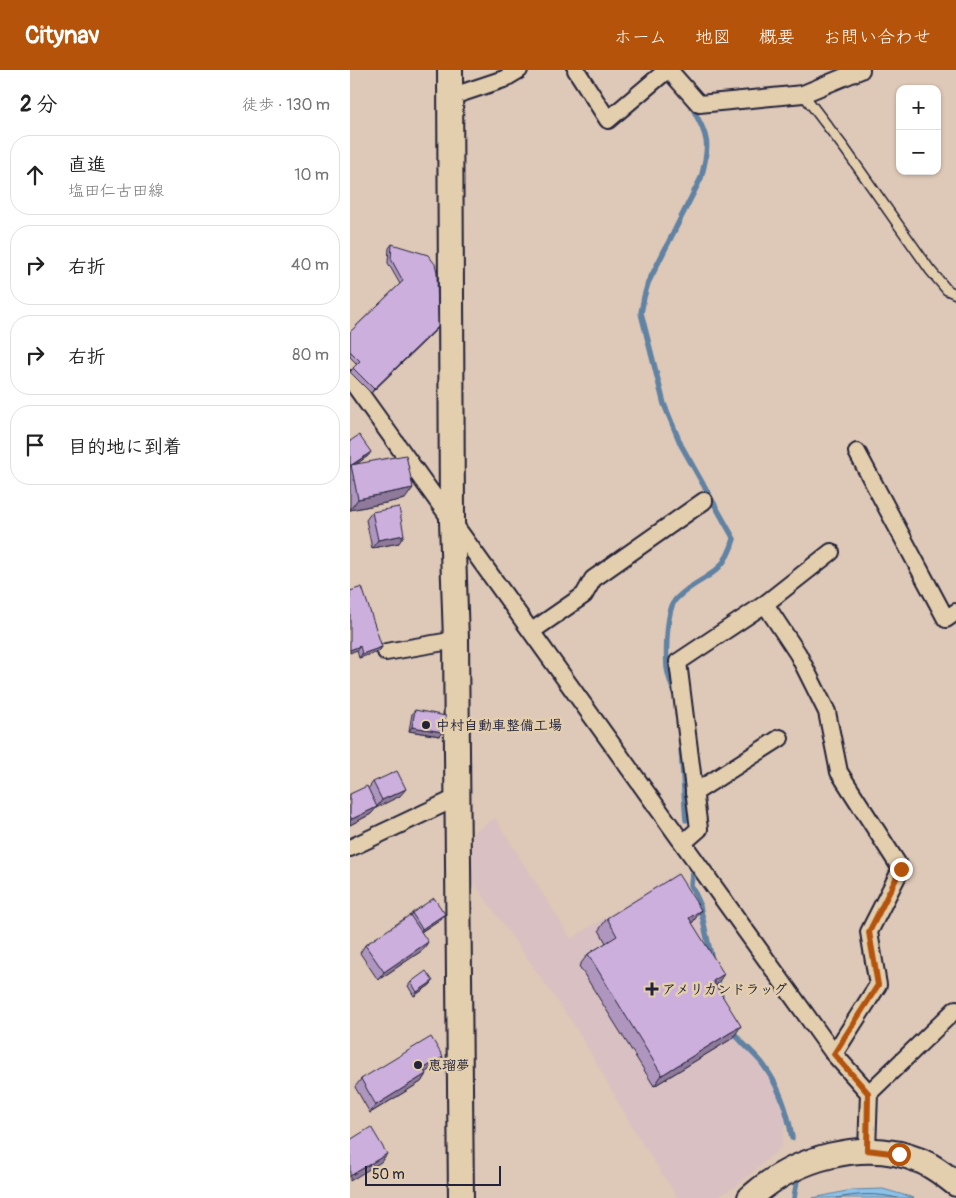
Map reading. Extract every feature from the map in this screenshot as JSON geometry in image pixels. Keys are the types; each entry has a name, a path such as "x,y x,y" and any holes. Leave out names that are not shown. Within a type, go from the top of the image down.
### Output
{"street":[{"path":"450,70 452,521 456,640 460,1198"},
{"path":"450,97 504,79 520,70"},
{"path":"576,70 608,120 668,70 699,104 803,94 861,70"},
{"path":"350,379 834,1054 868,1093 867,1150"},
{"path":"857,452 946,619 956,612"},
{"path":"532,631 584,596 593,579 704,502"},
{"path":"684,843 699,829 678,662 765,604 832,552"},
{"path":"765,604 798,654 827,712 839,772 901,869 869,932 878,985 834,1054"},
{"path":"386,652 456,640"},
{"path":"694,793 780,738"},
{"path":"350,848 456,798"},
{"path":"868,1093 956,1009"},
{"path":"750,1198 780,1176 811,1161 832,1155 867,1150 899,1154 922,1161 956,1184"}],"lane":[{"path":"803,94 845,149 930,270 947,290 956,294"}],"shaded area":[{"path":"495,818 571,939 676,873 697,905 728,1025 737,1041 760,1063 769,1077 779,1097 786,1119 781,1147 739,1184 716,1198 678,1198 637,1135 577,1029 473,881 473,833"}],"water":[{"path":"883,1189 914,1198 813,1198 852,1190"}],"building":[{"path":"392,244 428,255 435,264 437,272 438,327 374,389 353,368 360,361 350,351 350,332 403,281 391,259"},
{"path":"359,435 371,452 350,466 350,441"},
{"path":"406,455 413,488 358,499 351,465"},
{"path":"399,507 404,535 378,540 372,512"},
{"path":"362,587 382,647 362,654 360,646 350,650 350,591"},
{"path":"415,710 446,716 443,732 412,727"},
{"path":"397,771 406,789 382,800 373,782"},
{"path":"367,786 377,807 352,819 350,816 350,794"},
{"name":"アメリカンドラッグ","path":"678,874 701,910 689,918 724,974 713,981 741,1026 662,1075 588,954 617,936 607,918"},
{"path":"434,898 445,914 422,929 412,913"},
{"path":"410,915 428,942 384,972 365,945"},
{"path":"426,971 433,981 417,992 411,982"},
{"path":"431,1037 443,1057 423,1069 426,1074 376,1105 361,1079"},
{"path":"371,1127 387,1154 350,1176 350,1140"}],"waterway":[{"path":"674,693 667,667 667,631 673,604 685,591 717,569 729,552 734,539 681,445 664,404 641,313 648,283 701,178 704,166 707,147 706,140 691,105"},
{"path":"681,747 686,820"},
{"path":"692,875 691,885 699,902 712,960"},
{"path":"716,976 721,996"},
{"path":"731,1029 768,1071 785,1108 792,1138"},
{"path":"794,1198 798,1174"}],"place":[{"name":"中村自動車整備工場","path":"426,725"},
{"name":"アメリカンドラッグ","path":"652,989"},
{"name":"恵瑠夢","path":"418,1065"}],"route":[{"path":"899,1154 867,1150 868,1093 834,1054 878,985 869,932 901,869"}]}
